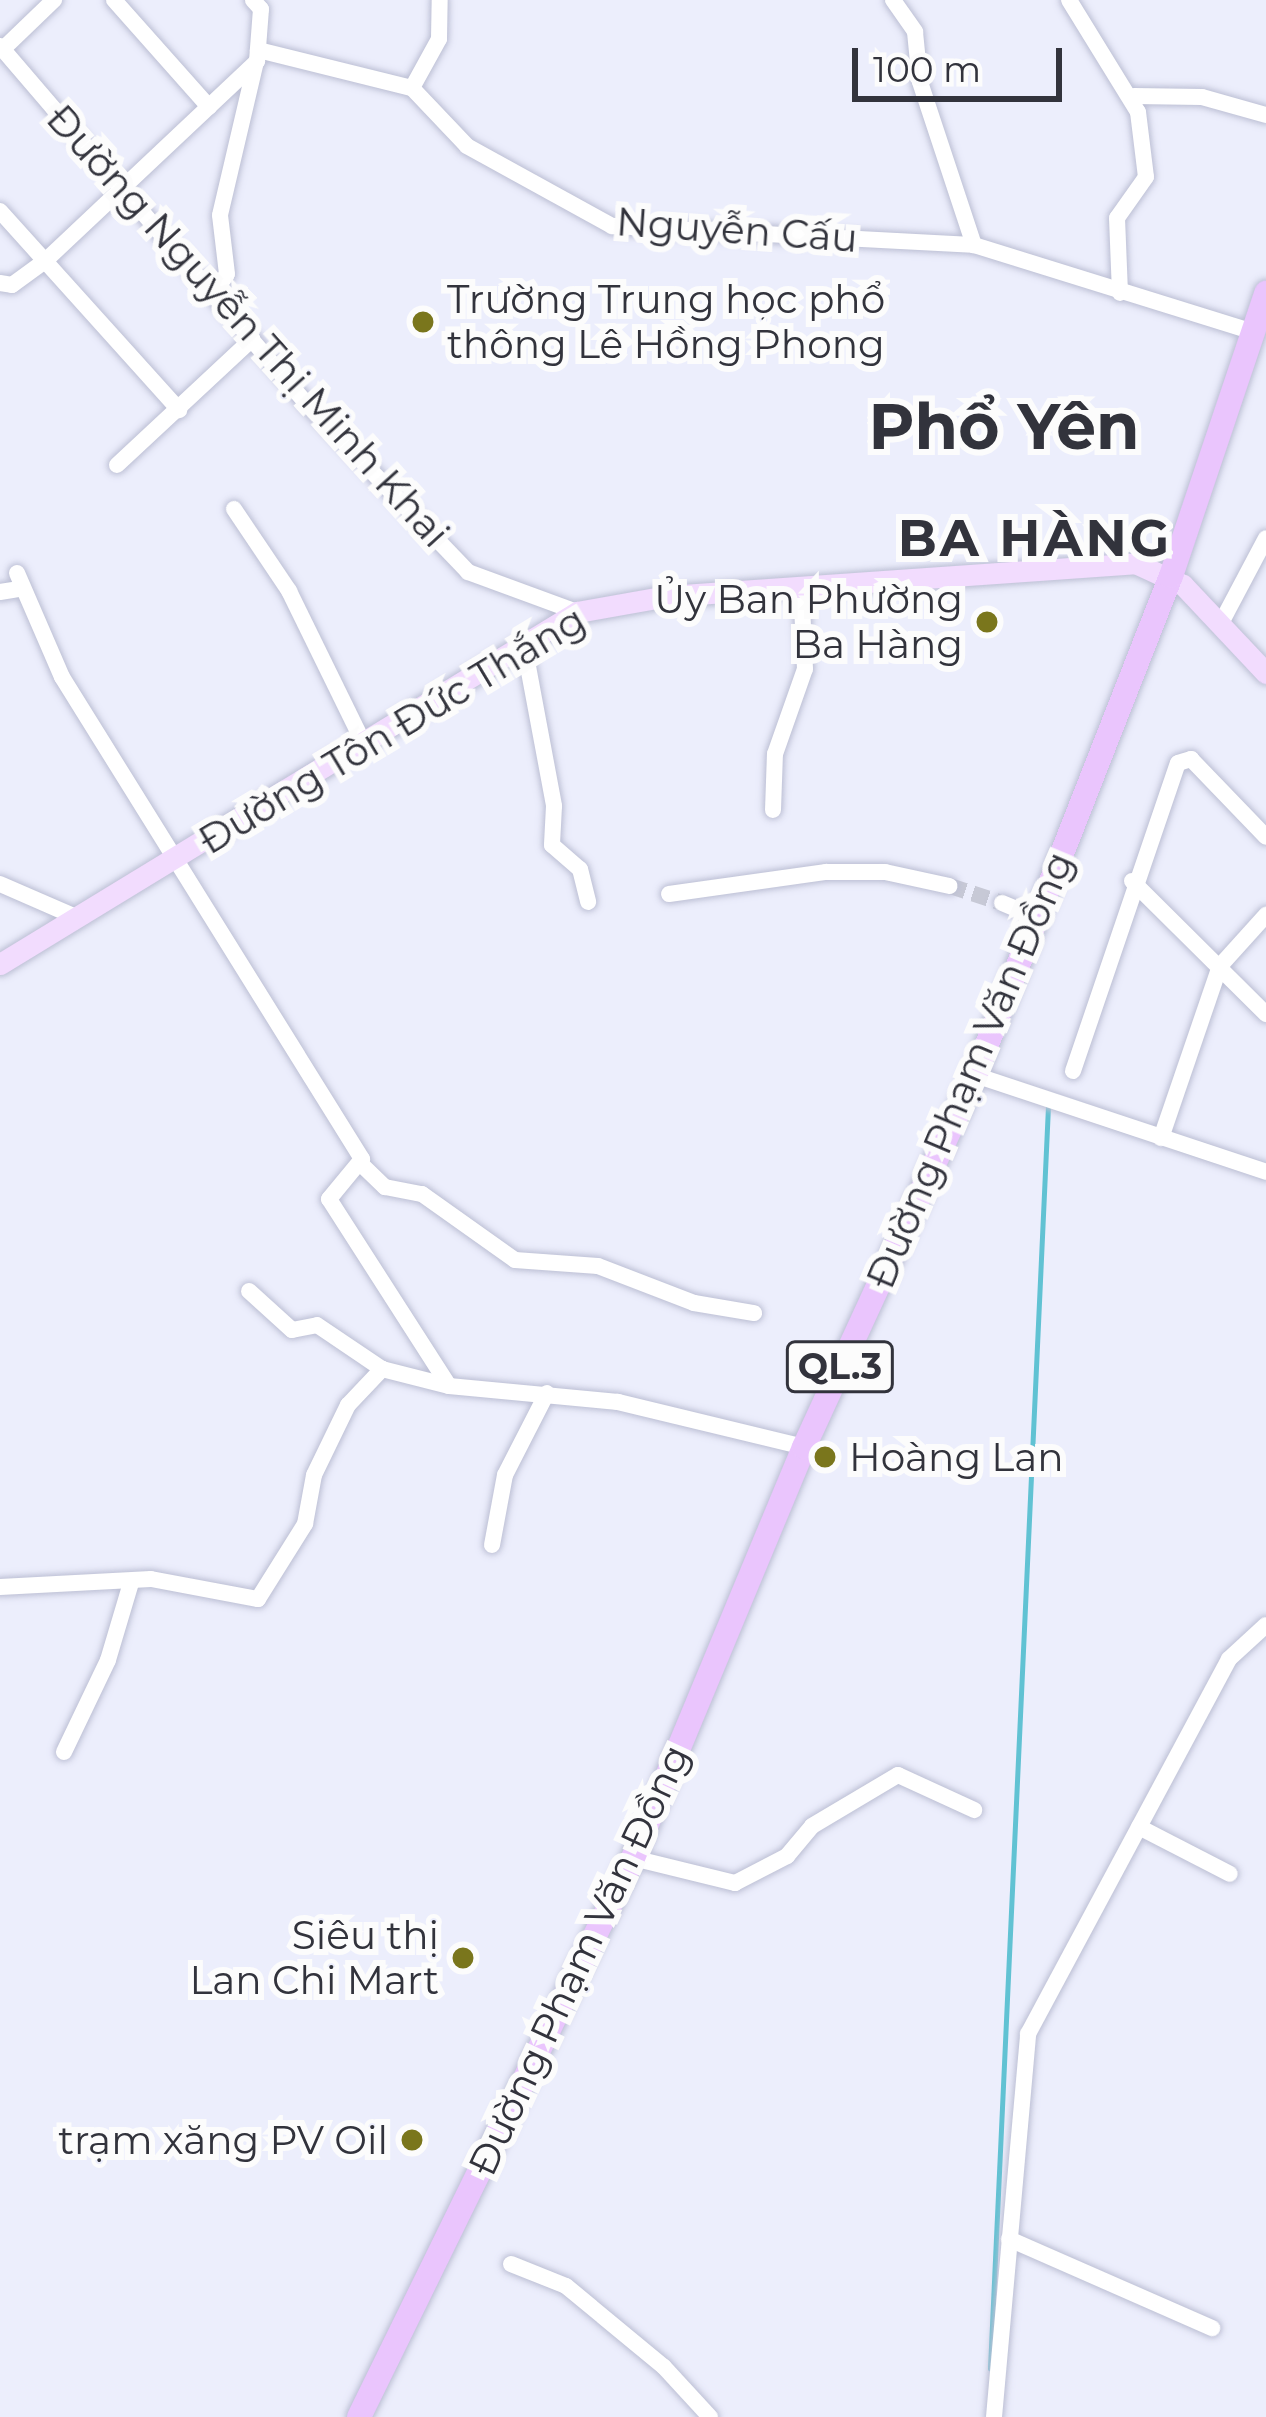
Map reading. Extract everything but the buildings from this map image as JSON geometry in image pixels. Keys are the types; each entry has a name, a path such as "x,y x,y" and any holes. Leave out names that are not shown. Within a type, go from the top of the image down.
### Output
{"highway":[{"name":"Đường Phạm Văn Đồng","path":"359,2417 633,1858 804,1447 975,1075 1171,576 1266,293"}],"main road":[{"name":"Đường Tôn Đức Thắng","path":"0,964 577,612 801,585 1121,563 1171,576"},
{"path":"1171,576 1266,673"}],"street":[{"path":"1,47 54,0"},
{"path":"114,0 209,107"},
{"path":"213,295 227,274 220,215 257,56 261,9 253,0"},
{"path":"257,56 412,88 439,40 440,0"},
{"path":"893,0 915,32 920,82 974,245"},
{"path":"1070,0 1134,96 1146,177 1117,218 1120,293"},
{"name":"Đường Nguyễn Thị Minh Khai","path":"1,47 252,339 468,572 577,612"},
{"path":"0,283 12,285 44,262 257,56"},
{"name":"Nguyễn Cấu","path":"412,88 467,146 612,226 974,245 1253,332"},
{"path":"1134,96 1202,97 1266,115"},
{"path":"0,211 178,410"},
{"path":"117,465 252,339"},
{"path":"234,509 289,591 363,742"},
{"path":"1220,625 1266,538"},
{"path":"0,592 19,581 50,657 362,1165 385,1187 422,1194 515,1260 598,1266 694,1303 754,1313"},
{"path":"773,810 775,754 805,669 801,585"},
{"path":"524,645 554,806 552,845 580,869 588,902"},
{"path":"1072,1071 1132,881 1183,758 1266,837"},
{"path":"669,894 826,872 885,872 950,886"},
{"path":"1132,881 1266,1015"},
{"path":"0,884 76,916"},
{"path":"1002,903 1040,919"},
{"path":"1161,1138 1220,966 1266,916"},
{"path":"975,1075 1266,1172"},
{"path":"362,1165 329,1199 449,1386"},
{"path":"249,1292 292,1330 316,1325 382,1369 449,1386 548,1393 804,1447"},
{"path":"0,1587 151,1579 257,1598 305,1524 314,1475 348,1405 382,1369"},
{"path":"492,1545 506,1475 548,1393"},
{"path":"64,1752 108,1660 131,1583"},
{"path":"994,2417 1028,2034 1229,1659 1266,1625"},
{"path":"633,1858 735,1882 787,1856 812,1826 898,1775 974,1810"},
{"path":"1139,1827 1230,1874"},
{"path":"1009,2239 1212,2328"},
{"path":"511,2264 566,2286 664,2367 710,2417"}],"waterway":[{"path":"990,2369 1048,1105"}],"tunnel":[{"path":"950,886 1002,903"}],"place":[{"name":"Trường Trung học phổ thông Lê Hồng Phong","path":"423,322"},
{"name":"Ủy Ban Phường Ba Hàng","path":"987,622"},
{"name":"Hoàng Lan","path":"825,1457"},
{"name":"Siêu thị Lan Chi Mart","path":"463,1958"},
{"name":"trạm xăng PV Oil","path":"412,2140"}],"district":[{"name":"Phổ Yên","path":"1004,427"},
{"name":"BA HÀNG","path":"1035,538"}]}
